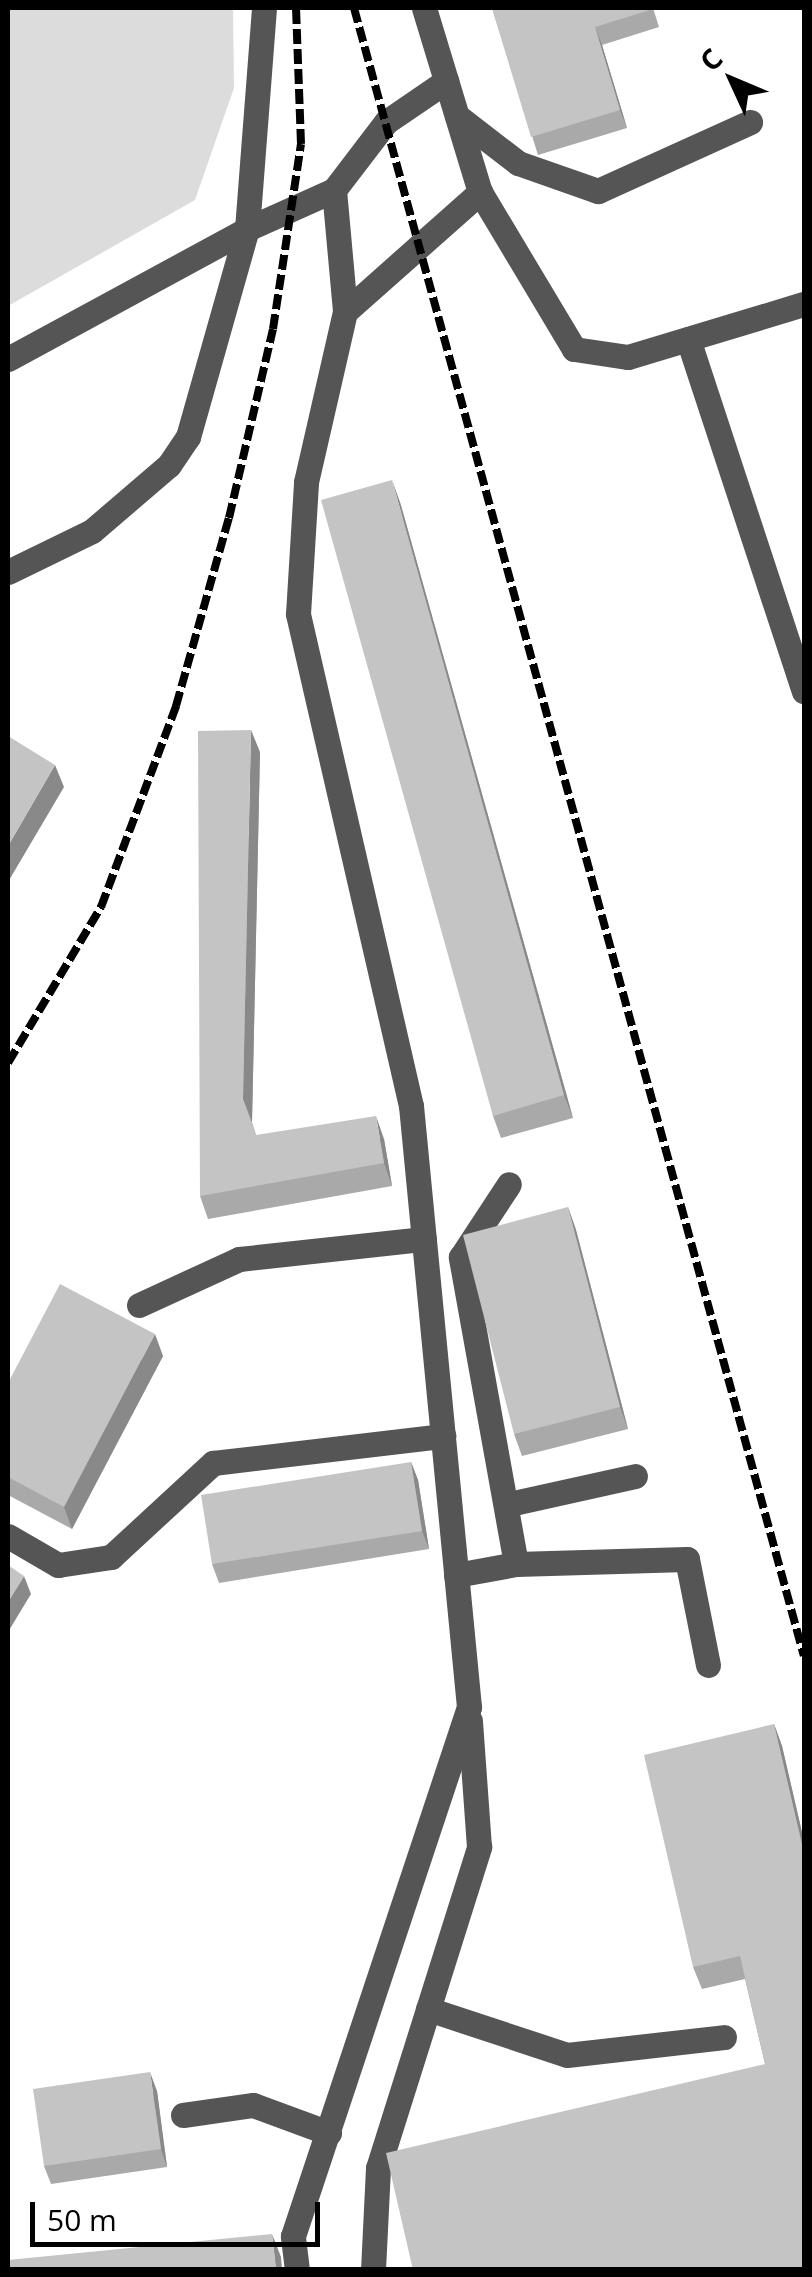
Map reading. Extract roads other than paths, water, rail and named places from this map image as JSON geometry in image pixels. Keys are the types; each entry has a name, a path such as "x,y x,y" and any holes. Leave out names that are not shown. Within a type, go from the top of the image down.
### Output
{"street":[{"path":"8,572 92,531 169,466 188,437 247,229 264,8"},
{"path":"424,8 480,192 574,349 628,357 804,304"},
{"path":"8,360 247,229 334,190 386,122 446,81"},
{"path":"457,116 518,164 598,191 750,122"},
{"path":"334,190 346,312 306,482 298,614 411,1106 479,1846 378,2168 373,2270"},
{"path":"346,312 480,192"},
{"path":"688,340 804,691"},
{"path":"510,1184 461,1257 516,1564"},
{"path":"139,1305 240,1259 424,1240"},
{"path":"8,1536 58,1565 110,1556 213,1463 442,1436"},
{"path":"508,1504 635,1476"},
{"path":"456,1575 516,1564 688,1559 708,1665"},
{"path":"297,2270 294,2236 469,1707"},
{"path":"428,2008 567,2055 724,2036"},
{"path":"184,2115 252,2105 329,2133"}],"railway":[{"path":"8,1063 101,907 176,706 229,518 273,329 301,144 296,8"},
{"path":"354,8 804,1656"}]}
